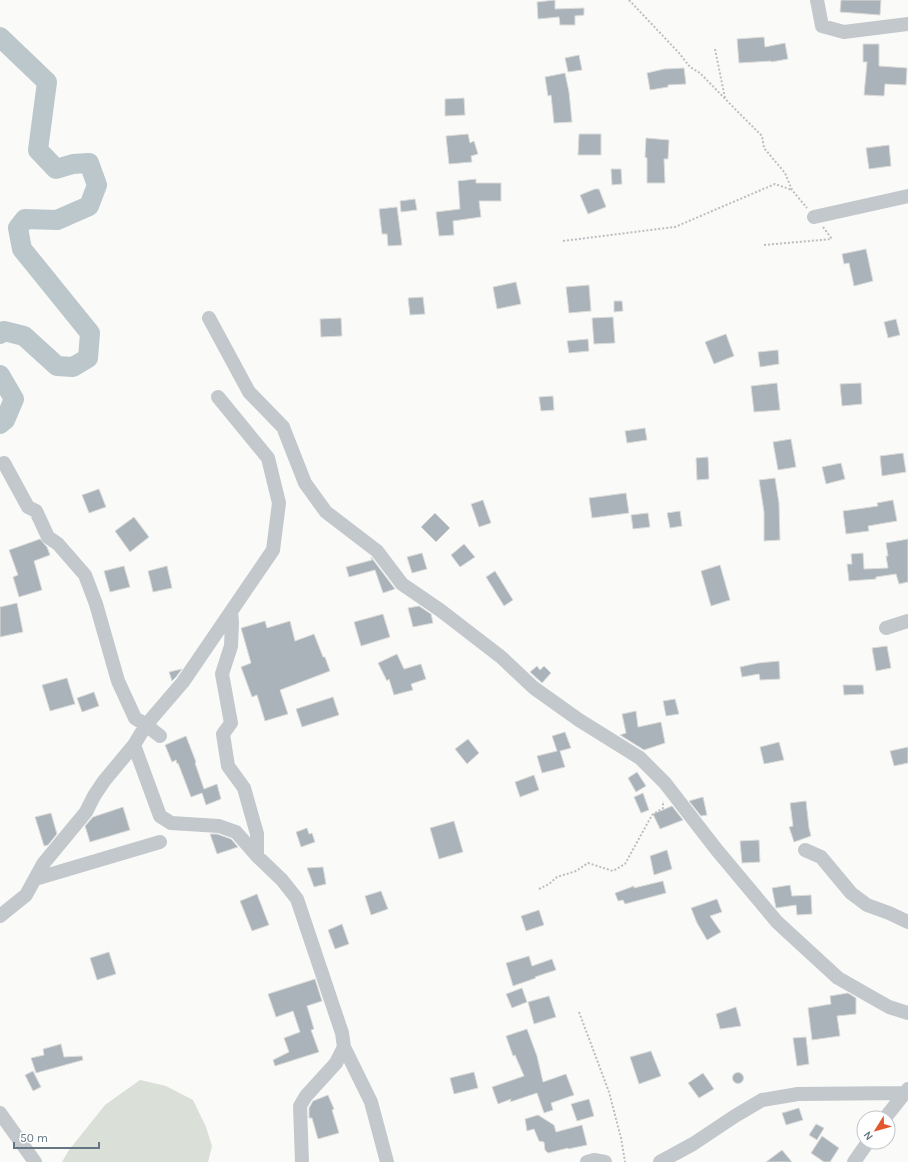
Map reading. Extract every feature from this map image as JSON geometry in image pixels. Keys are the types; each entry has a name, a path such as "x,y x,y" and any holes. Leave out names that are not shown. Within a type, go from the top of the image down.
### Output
{"street":[{"path":"817,0 822,26 844,32 908,24"},
{"path":"814,217 908,196"},
{"path":"209,318 249,392 283,427 305,483 326,512 377,551 402,584 440,610 501,657 534,688 579,720 640,758 665,783 716,849 777,922 838,978 889,1007 908,1013"},
{"path":"0,916 26,895 43,864 86,812 104,781 134,745 146,725 183,682 273,550 280,503 268,458 218,397"},
{"path":"4,463 28,507 36,511 48,537 58,544 85,575 96,604 118,681 135,718 160,736"},
{"path":"231,612 231,646 222,674 230,723 223,734 228,766 244,788 246,800 258,834 257,856"},
{"path":"886,628 908,621"},
{"path":"134,745 160,816 171,823 219,826 236,832 257,856 282,880 297,899 342,1033 344,1047 371,1102 387,1162"},
{"path":"35,879 160,842"},
{"path":"805,850 821,857 852,893 867,905 908,922"},
{"path":"302,1162 300,1106 306,1096 336,1062 344,1047"},
{"path":"891,1110 906,1091"},
{"path":"660,1162 693,1144 762,1100 798,1094 906,1091"},
{"path":"0,1113 35,1162"},
{"path":"854,1162 862,1150"},
{"path":"587,1162 594,1160 605,1162"}],"path":[{"path":"563,241 675,227 775,184 792,190 785,173 764,148 762,136 700,73 690,67 679,53 629,0"},
{"path":"715,49 725,100"},
{"path":"764,245 832,239"},
{"path":"539,889 549,884 557,877 576,871 588,863 613,871 625,864 652,815 663,808 662,795 665,783"},
{"path":"579,1012 609,1092 621,1138 625,1162"}],"shaded area":[{"path":"140,1080 166,1086 193,1100 206,1127 212,1146 208,1162 62,1162 69,1150 105,1105"}],"building":[{"path":"555,0 555,9 584,8 584,15 575,16 575,25 560,25 559,17 538,19 537,2"},
{"path":"841,0 881,0 880,15 840,12"},
{"path":"764,37 765,47 785,43 788,59 771,62 739,63 737,39"},
{"path":"863,44 879,44 879,66 907,68 906,85 885,84 884,96 864,95 867,62 863,62"},
{"path":"579,55 582,70 568,72 565,58"},
{"path":"684,68 686,84 668,85 668,87 650,90 647,73 664,69"},
{"path":"565,73 569,92 572,122 554,123 551,95 548,96 545,77"},
{"path":"464,98 465,115 445,116 445,99"},
{"path":"468,134 470,143 474,141 478,154 471,156 472,162 449,164 446,136"},
{"path":"579,134 601,134 601,155 578,155"},
{"path":"646,138 669,140 668,159 664,159 665,183 647,183 647,158 645,157"},
{"path":"889,145 891,166 869,169 866,148"},
{"path":"611,169 621,169 622,184 612,185"},
{"path":"476,179 476,183 501,183 501,201 479,201 481,217 453,221 454,235 439,236 436,212 460,209 458,181"},
{"path":"595,189 599,189 606,207 588,214 580,195"},
{"path":"415,199 417,210 401,212 400,201"},
{"path":"397,207 402,245 388,246 387,234 382,234 379,209"},
{"path":"866,249 873,281 854,286 849,263 844,264 842,254"},
{"path":"516,282 521,304 497,309 493,287"},
{"path":"589,285 591,311 569,313 566,287"},
{"path":"423,297 425,314 410,315 408,298"},
{"path":"614,301 622,301 623,311 614,312"},
{"path":"613,317 615,343 594,344 592,318"},
{"path":"341,318 342,336 321,337 320,319"},
{"path":"896,319 900,335 888,338 884,322"},
{"path":"726,334 734,356 714,364 705,342"},
{"path":"588,339 589,351 569,353 567,341"},
{"path":"778,350 779,364 760,367 758,352"},
{"path":"777,383 780,410 754,412 751,386"},
{"path":"861,383 862,404 842,406 840,384"},
{"path":"553,396 554,410 541,411 539,397"},
{"path":"645,428 647,440 627,443 625,431"},
{"path":"791,439 796,467 778,470 773,442"},
{"path":"903,453 906,472 882,476 880,456"},
{"path":"708,457 709,479 697,480 696,458"},
{"path":"841,463 845,479 826,484 822,467"},
{"path":"775,478 779,503 780,540 764,541 764,512 759,480"},
{"path":"99,489 106,507 89,513 82,495"},
{"path":"626,493 629,513 592,518 589,498"},
{"path":"483,500 491,523 479,527 471,504"},
{"path":"893,500 897,521 868,526 869,531 846,534 843,511 878,506 877,503"},
{"path":"680,511 682,526 670,528 667,513"},
{"path":"435,513 450,528 436,542 421,527"},
{"path":"648,513 650,527 633,529 631,515"},
{"path":"134,517 149,537 130,552 115,531"},
{"path":"40,539 47,547 50,555 34,561 42,590 19,597 13,577 18,575 9,550"},
{"path":"908,539 908,582 899,584 896,574 876,577 876,579 849,581 847,564 852,564 851,554 863,553 864,569 888,568 886,543"},
{"path":"464,544 475,557 460,567 451,555"},
{"path":"422,553 427,569 412,573 407,557"},
{"path":"371,557 395,589 383,593 375,570 349,577 346,567 372,560"},
{"path":"720,565 730,600 711,606 701,571"},
{"path":"124,566 130,587 110,592 104,571"},
{"path":"167,566 172,588 153,592 148,571"},
{"path":"495,571 513,600 504,606 486,577"},
{"path":"17,603 23,632 0,637 0,607"},
{"path":"419,606 431,614 433,623 413,627 408,608"},
{"path":"383,614 390,637 361,646 354,622"},
{"path":"265,621 267,628 290,621 295,641 314,634 330,671 280,690 288,714 265,721 257,695 252,697 241,667 251,663 241,628"},
{"path":"887,646 891,668 876,671 872,648"},
{"path":"397,654 404,669 421,664 426,679 411,684 413,690 394,695 389,679 387,681 378,663"},
{"path":"779,661 780,679 760,680 759,674 742,677 740,667 758,663"},
{"path":"537,666 540,670 544,666 551,673 542,683 530,672"},
{"path":"182,669 176,677 172,681 169,672"},
{"path":"67,678 75,704 50,711 42,685"},
{"path":"843,685 863,685 864,694 844,695"},
{"path":"94,692 99,706 82,712 77,698"},
{"path":"333,697 339,715 302,727 296,709"},
{"path":"675,699 679,714 666,716 663,701"},
{"path":"636,711 638,727 661,722 665,743 644,750 620,735 626,733 622,714"},
{"path":"565,732 571,748 560,751 565,767 542,773 537,756 557,751 552,736"},
{"path":"186,736 204,789 217,784 221,799 206,805 202,793 191,797 178,763 177,764 176,760 172,762 165,745"},
{"path":"468,739 479,753 467,764 455,749"},
{"path":"779,742 784,760 764,764 760,747"},
{"path":"908,747 908,763 894,766 890,751"},
{"path":"637,772 646,786 636,792 628,778"},
{"path":"534,775 539,790 520,797 515,782"},
{"path":"643,793 649,810 641,813 634,797"},
{"path":"703,797 707,815 701,816 689,801"},
{"path":"806,801 811,836 794,842 789,827 793,826 790,803"},
{"path":"672,806 683,820 660,829 653,814"},
{"path":"123,807 130,830 90,842 85,826 93,817"},
{"path":"51,813 57,834 48,845 44,846 35,817"},
{"path":"454,821 463,852 439,859 430,828"},
{"path":"307,828 309,834 312,833 315,842 301,847 296,832"},
{"path":"210,834 217,834 231,839 238,847 217,854"},
{"path":"759,840 760,862 742,863 740,841"},
{"path":"667,850 672,869 654,875 650,856"},
{"path":"323,867 326,884 314,887 307,868"},
{"path":"663,881 666,893 625,904 623,900 618,901 615,893 634,886 634,888"},
{"path":"790,885 792,896 811,895 812,914 797,915 796,905 776,908 772,888"},
{"path":"381,891 388,909 371,915 365,896"},
{"path":"257,894 269,925 252,931 240,901"},
{"path":"717,899 722,912 710,916 721,932 707,940 697,923 691,908"},
{"path":"539,910 544,925 526,931 521,916"},
{"path":"342,924 349,944 335,949 328,930"},
{"path":"109,952 116,974 97,980 90,958"},
{"path":"529,956 532,966 552,959 556,970 513,986 506,963"},
{"path":"315,979 322,1001 307,1006 314,1029 311,1030 319,1052 275,1066 273,1060 289,1052 284,1038 300,1032 293,1011 276,1017 268,994"},
{"path":"522,988 527,1002 512,1008 506,994"},
{"path":"848,993 856,998 856,1014 837,1016 840,1036 812,1040 808,1008 831,1004 830,996"},
{"path":"549,996 556,1017 534,1024 528,1002"},
{"path":"736,1007 741,1026 720,1029 716,1014"},
{"path":"527,1029 537,1056 543,1082 566,1074 574,1095 551,1103 553,1110 544,1113 537,1093 510,1102 511,1099 498,1104 492,1087 524,1076 515,1055 513,1056 506,1036"},
{"path":"806,1037 809,1064 797,1066 793,1038"},
{"path":"61,1044 64,1057 82,1056 83,1060 36,1073 31,1058 44,1055 43,1049"},
{"path":"651,1051 661,1076 639,1084 630,1057"},
{"path":"33,1071 41,1087 33,1091 25,1075"},
{"path":"474,1072 478,1088 454,1094 450,1078"},
{"path":"703,1073 714,1089 699,1098 688,1083"},
{"path":"736,1073 740,1073 742,1074 742,1082 736,1083 733,1080 733,1076"},
{"path":"328,1095 334,1109 332,1110 339,1133 318,1139 312,1118 309,1118 309,1108 313,1101"},
{"path":"589,1099 594,1116 577,1121 571,1104"},
{"path":"799,1108 803,1120 786,1125 782,1113"},
{"path":"538,1115 554,1125 556,1132 582,1125 587,1145 548,1153 545,1150 544,1142 539,1141 534,1129 527,1131 525,1119"},
{"path":"816,1124 824,1128 817,1140 809,1135"},
{"path":"822,1136 839,1148 830,1162 824,1162 811,1153"},
{"path":"782,1150 792,1162 766,1162"}],"waterway":[{"path":"0,37 47,82 38,150 56,169 73,164 89,163 97,185 89,206 57,220 25,219 18,228 22,249 90,333 88,358 73,367 57,366 24,336 4,331 0,334"},
{"path":"0,375 14,399 5,420 0,424"}]}
